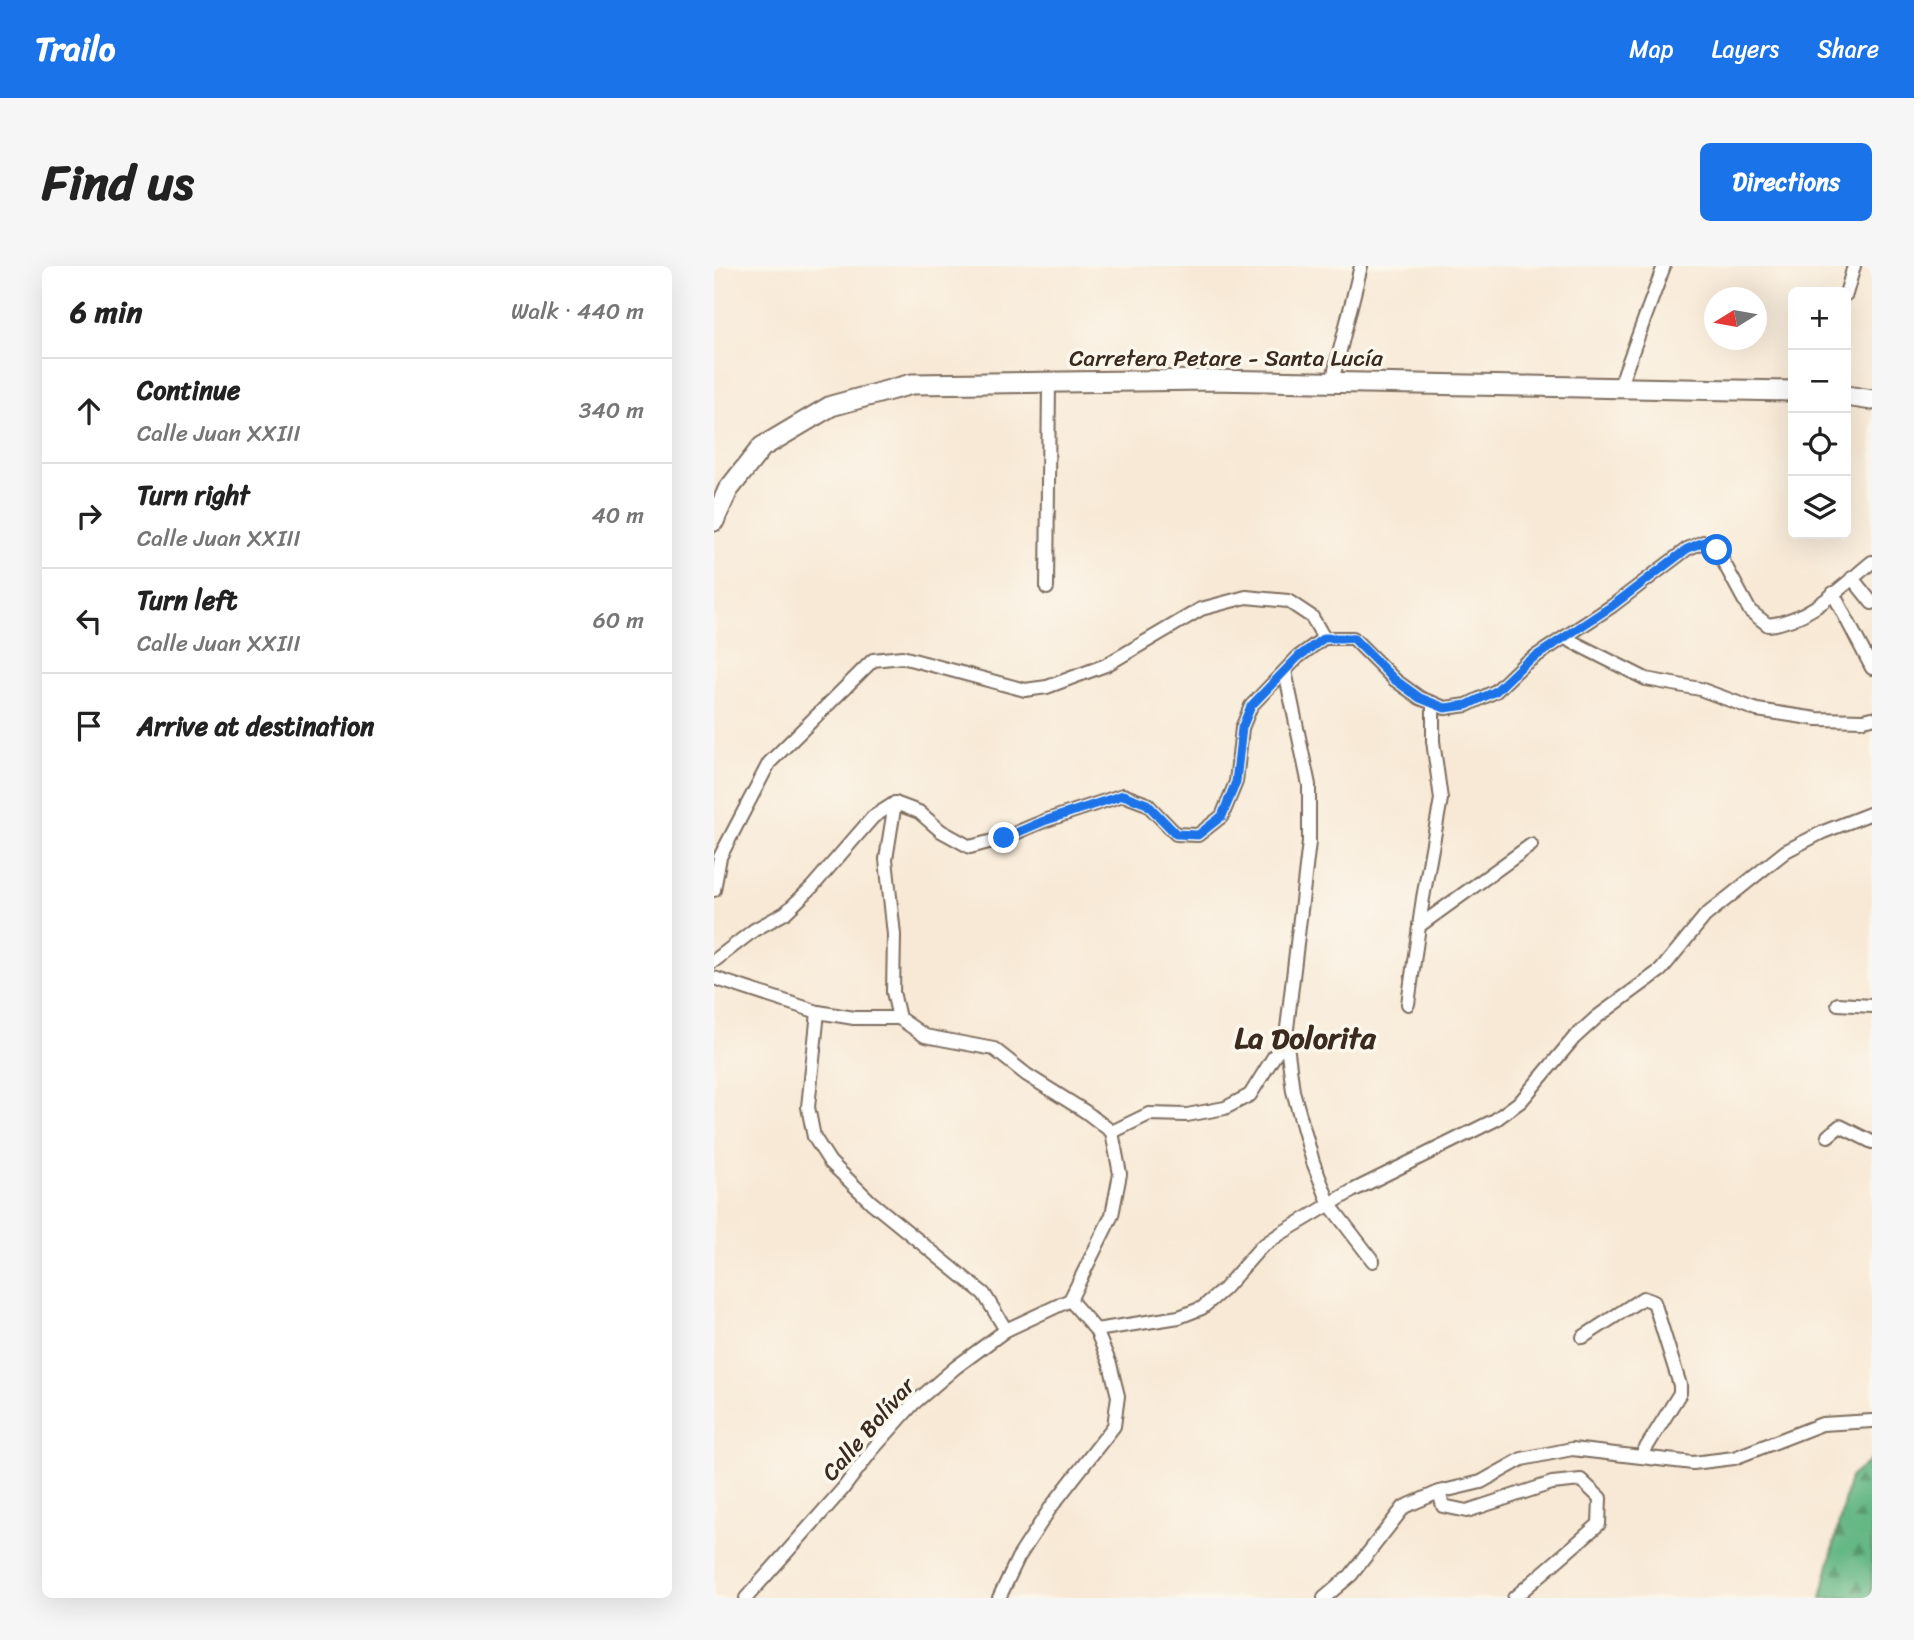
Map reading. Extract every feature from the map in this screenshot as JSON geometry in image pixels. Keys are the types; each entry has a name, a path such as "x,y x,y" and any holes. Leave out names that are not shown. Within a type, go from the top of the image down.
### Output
{"main road":[{"name":"Carretera Petare - Santa Lucía","path":"714,521 728,490 762,447 831,405 912,384 1207,380 1788,391"},
{"path":"1851,397 1872,401"}],"street":[{"path":"1332,382 1361,266"},
{"path":"1619,388 1664,266"},
{"path":"1848,287 1854,266"},
{"path":"1047,588 1049,382"},
{"path":"895,803 919,812 941,831 970,847 1004,838 1044,821 1123,795 1147,804 1176,834 1198,835 1222,816 1227,805 1236,782 1242,728 1251,706 1298,657 1324,638 1353,638 1395,680 1420,698 1445,708 1467,705 1496,691 1524,664 1665,568 1687,549 1703,542 1717,550 1750,611 1768,625 1787,624 1813,609 1872,562"},
{"path":"1852,578 1872,603"},
{"path":"1833,593 1872,667"},
{"path":"714,890 720,857 769,763 873,660 902,657 1003,685 1025,690 1036,689 1106,665 1201,609 1246,597 1288,601 1312,617 1324,638"},
{"path":"1565,638 1646,679 1700,689 1757,710 1816,719 1872,718"},
{"path":"1285,671 1309,786 1308,842 1286,1037 1293,1090 1313,1162 1330,1205 1373,1261"},
{"path":"1408,1004 1441,799 1433,741 1433,703"},
{"path":"714,961 754,930 785,913 812,887 873,817 895,803"},
{"path":"895,803 886,859 894,935 893,992 899,1018"},
{"path":"1096,1330 1179,1317 1202,1308 1224,1289 1261,1247 1330,1205 1504,1114 1521,1101 1574,1038 1597,1017 1661,970 1705,916 1786,850 1872,813"},
{"path":"1419,926 1531,845"},
{"path":"714,978 818,1012 854,1018 899,1018 925,1035 994,1049 1027,1075 1086,1112 1112,1132 1120,1174 1112,1215 1070,1300 1096,1330 1110,1364 1118,1396 1114,1426 1051,1507 1018,1558 1005,1596"},
{"path":"1838,1004 1872,1006"},
{"path":"818,1012 808,1107 814,1137 830,1162 871,1202 984,1294 1006,1330"},
{"path":"1112,1132 1149,1114 1200,1113 1225,1108 1250,1095 1286,1037"},
{"path":"1828,1136 1840,1126 1872,1142"},
{"path":"1583,1337 1643,1298 1654,1301 1680,1385 1680,1393 1642,1456"},
{"name":"Calle Bolívar","path":"746,1598 835,1499 873,1449 913,1404 956,1367 1006,1330 1070,1300"},
{"path":"1324,1598 1350,1575 1404,1507 1439,1492 1481,1482 1522,1459 1572,1449 1693,1463 1734,1458 1822,1424 1872,1421"},
{"path":"1439,1492 1443,1506 1467,1511 1552,1483 1581,1480 1600,1498 1599,1524 1514,1598"}],"green space":[{"path":"1872,1459 1872,1598 1821,1598 1850,1477"}],"district":[{"name":"La Dolorita","path":"1305,1038"}],"route":[{"path":"1004,838 1044,821 1123,795 1147,804 1176,834 1198,835 1222,816 1236,782 1242,728 1251,706 1298,657 1324,638 1353,638 1395,680 1420,698 1445,708 1467,705 1496,691 1524,664 1612,606 1687,549 1703,542 1717,550"}]}
